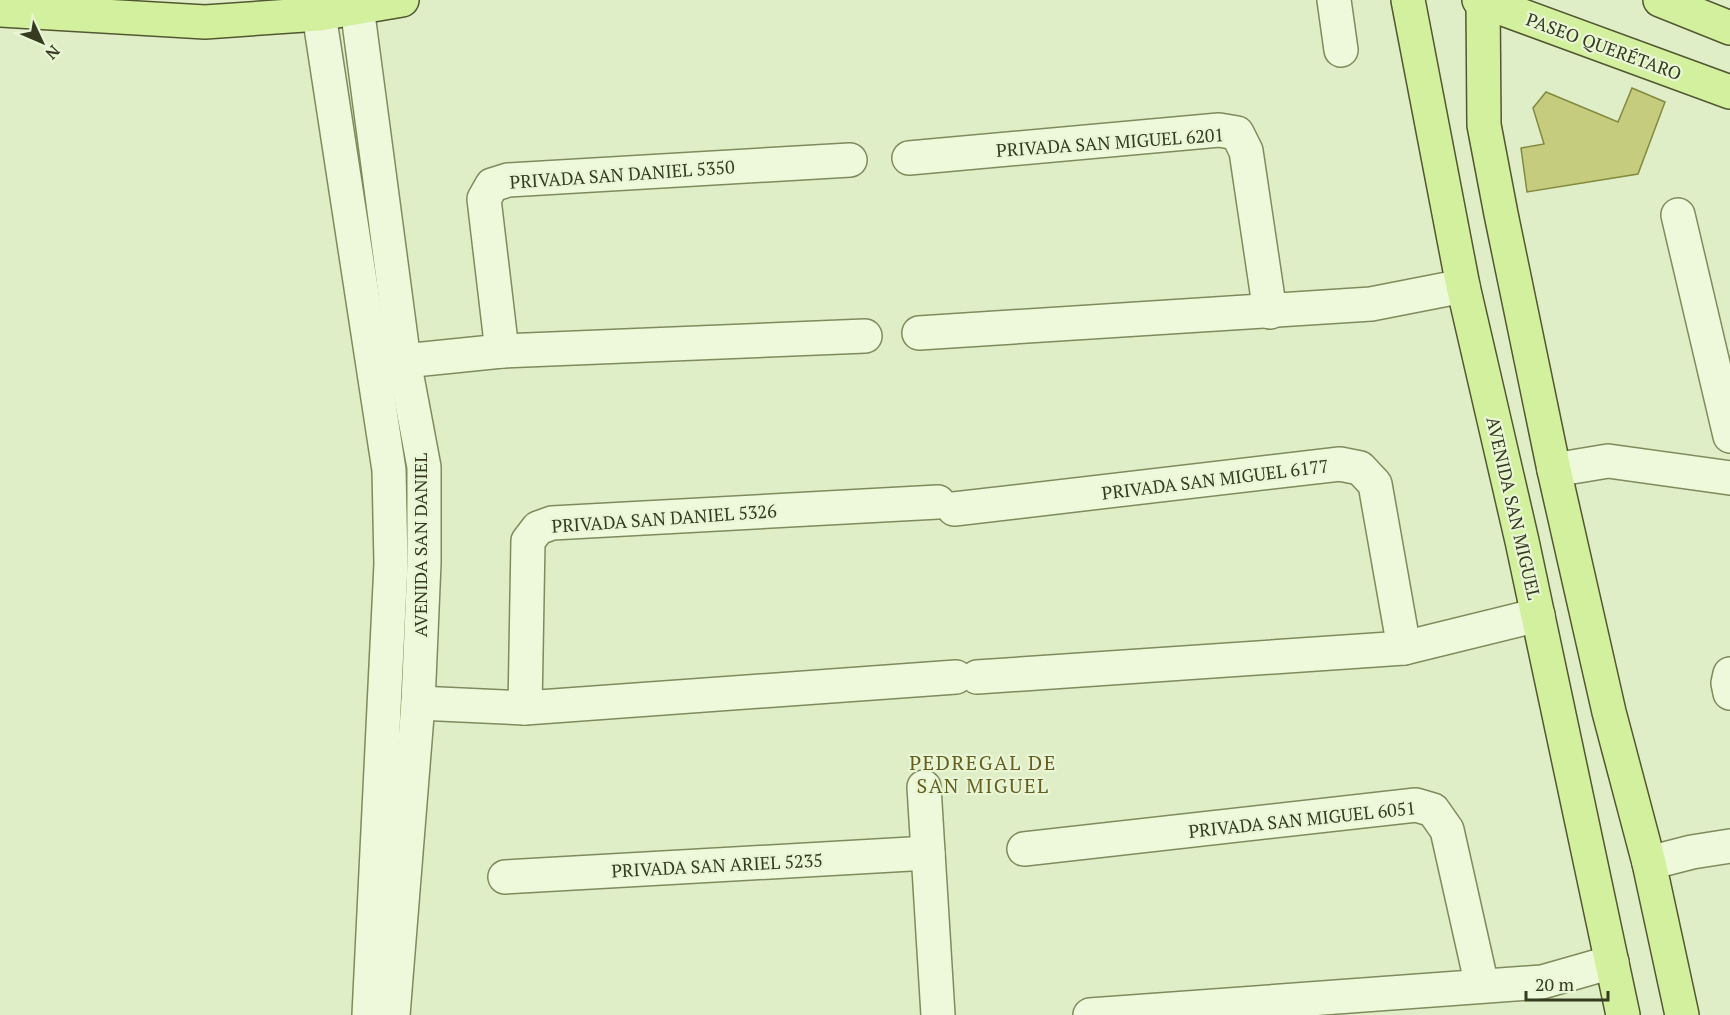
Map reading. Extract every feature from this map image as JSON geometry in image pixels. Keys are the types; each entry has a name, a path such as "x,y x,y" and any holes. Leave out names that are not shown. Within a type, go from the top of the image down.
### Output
{"main road":[{"path":"0,10 206,22 319,14 402,0"},
{"name":"AVENIDA SAN MIGUEL","path":"1408,0 1463,286 1538,615 1623,1015"},
{"path":"1482,0 1484,125 1554,470 1609,712 1649,863 1682,1015"},
{"name":"PASEO QUERÉTARO","path":"1482,0 1730,92"},
{"path":"1660,0 1694,6 1730,28"}],"street":[{"path":"1334,0 1341,50"},
{"name":"AVENIDA SAN DANIEL","path":"357,7 404,361 424,467 424,563 418,703 393,1015"},
{"name":"AVENIDA SAN DANIEL","path":"319,14 389,470 391,564 369,1015"},
{"name":"PRIVADA SAN MIGUEL 6201","path":"909,158 1219,130 1237,133 1246,151 1270,312"},
{"name":"PRIVADA SAN DANIEL 5350","path":"502,351 484,199 492,185 508,180 850,160"},
{"path":"1678,215 1716,315 1730,436"},
{"path":"919,333 1371,304 1463,286"},
{"path":"404,361 502,351 865,336"},
{"path":"1554,470 1608,461 1730,478"},
{"name":"PRIVADA SAN MIGUEL 6177","path":"946,505 1340,464 1360,468 1375,484 1404,648"},
{"name":"PRIVADA SAN DANIEL 5326","path":"525,708 528,541 538,528 552,523 946,505"},
{"path":"391,564 424,563"},
{"path":"418,703 525,708 1404,648 1538,615"},
{"path":"1730,674 1728,683 1730,693"},
{"path":"924,788 938,1015"},
{"name":"PRIVADA SAN MIGUEL 6051","path":"1024,849 1416,805 1433,810 1447,830 1482,986"},
{"path":"1649,863 1692,852 1730,846"},
{"name":"PRIVADA SAN ARIEL 5235","path":"505,877 928,853"},
{"path":"1090,1015 1553,980 1611,963"}],"building":[{"path":"1632,88 1665,102 1638,174 1527,192 1521,148 1544,144 1533,108 1546,92 1618,122"}],"district":[{"name":"PEDREGAL DE SAN MIGUEL","path":"983,774"}]}
